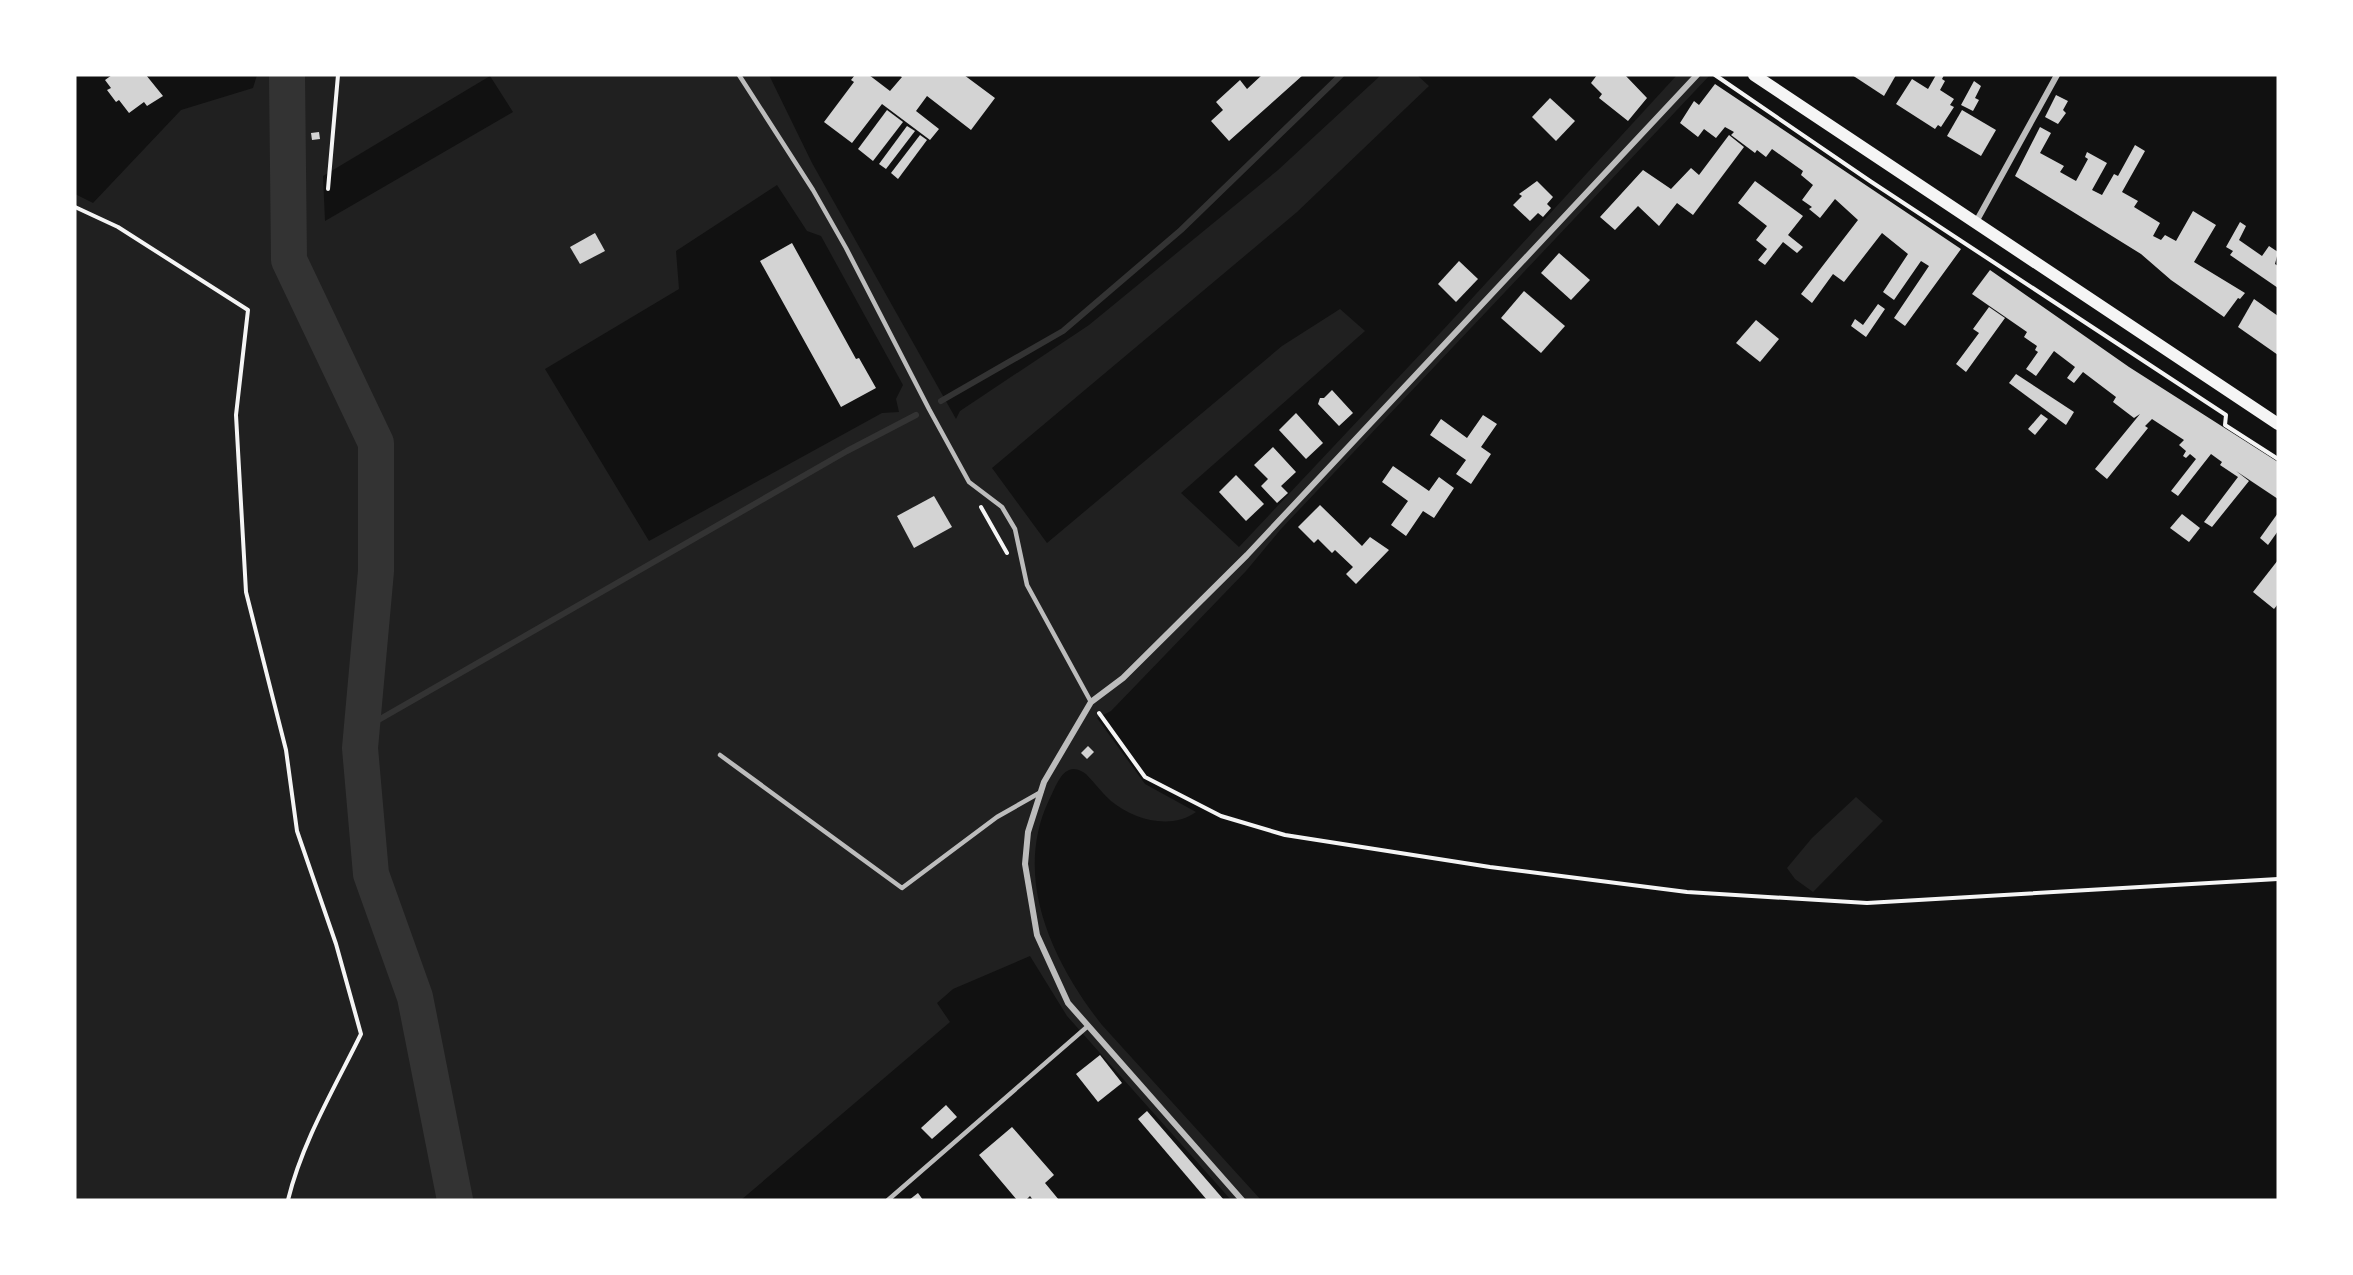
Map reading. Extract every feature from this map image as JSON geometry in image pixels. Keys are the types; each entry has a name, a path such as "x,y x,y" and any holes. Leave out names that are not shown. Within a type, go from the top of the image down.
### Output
{"main road":[{"path":"1754,75 2278,424"}],"street":[{"path":"1242,1200 1068,1003 1037,935 1025,864 1028,832 1041,792 1091,702 1123,678 1247,555 1697,75"},
{"path":"1976,222 2057,75"}],"lane":[{"path":"739,75 813,190 846,248 928,409 969,482 1002,507 1015,529 1027,585 1091,702"},
{"path":"720,755 902,888 997,817 1041,792"},
{"path":"888,1200 1088,1026"}],"path":[{"path":"328,189 338,75"},
{"path":"1715,75 1880,188 2226,415 2225,425 2278,459"},
{"path":"75,207 118,227 248,310 236,415 246,592 286,750 297,831 336,944 361,1034 316,1125 293,1179 288,1200"},
{"path":"969,482 983,513 1010,558"},
{"path":"1091,702 1145,777 1221,816 1285,835 1490,867 1688,892 1867,903 2278,879"}],"shaded area":[{"path":"257,75 769,75 812,163 956,419 960,411 1089,325 1278,170 1381,75 1417,75 1429,86 1297,212 992,468 1047,543 1282,346 1340,309 1365,331 1181,493 1239,547 1443,330 1677,75 1710,75 1281,529 1246,571 1111,711 1097,718 1145,784 1196,812 1175,821 1141,818 1120,808 1086,774 1074,769 1062,775 1049,800 1039,830 1035,859 1037,889 1043,918 1068,975 1102,1025 1261,1200 1231,1200 1067,1016 1030,956 953,989 937,1003 950,1022 741,1200 75,1200 75,194 93,203 181,110 253,88","holes":["490,76 513,112 325,221 323,176","777,185 807,231 821,236 903,385 896,399 899,412 882,413 649,541 545,369 679,289 676,251"]},
{"path":"1856,797 1883,821 1813,892 1795,879 1787,868 1812,838"}],"building":[{"path":"112,75 146,75 163,96 147,106 144,102 129,113 107,90 111,88 105,80"},
{"path":"855,75 869,75 890,91 902,77 899,75 964,75 995,98 971,130 927,96 916,111 939,129 930,140 882,104 852,143 824,122 854,82 851,80"},
{"path":"1262,75 1303,75 1229,141 1211,121 1223,110 1216,102 1240,80 1247,89"},
{"path":"1597,75 1625,75 1647,98 1628,121 1599,98 1602,94 1591,83"},
{"path":"1852,75 1896,75 1884,96"},
{"path":"1936,75 1944,75 1942,79 1945,81 1940,90 1954,99 1950,105 1954,107 1941,127 1938,125 1935,129 1896,104 1912,79 1928,89"},
{"path":"1974,81 1981,86 1975,98 1979,100 1973,111 1961,105"},
{"path":"1715,84 1961,249 1905,326 1894,318 1929,266 1921,261 1894,300 1883,292 1908,254 1882,233 1844,282 1833,274 1812,303 1801,294 1858,220 1835,199 1820,218 1809,209 1812,207 1802,200 1813,185 1801,175 1803,171 1772,149 1766,157 1757,150 1755,153 1731,135 1734,132 1725,127 1716,138 1704,129 1698,137 1680,123 1694,101 1699,105"},
{"path":"2056,95 2068,101 2063,110 2066,113 2058,124 2045,117"},
{"path":"1550,98 1575,121 1556,141 1532,117"},
{"path":"887,110 903,122 873,161 858,149"},
{"path":"1962,110 1996,130 1981,156 1947,136"},
{"path":"907,126 915,131 886,169 879,164"},
{"path":"2040,127 2051,133 2040,153 2064,166 2060,172 2076,181 2088,159 2085,157 2087,152 2107,163 2092,190 2102,195 2114,174 2118,176 2135,145 2145,151 2122,192 2138,201 2134,207 2160,223 2153,236 2161,240 2165,235 2176,241 2193,211 2216,225 2194,262 2245,293 2240,299 2238,298 2224,317 2171,280 2141,254 2015,176"},
{"path":"319,132 320,139 312,140 311,133"},
{"path":"920,135 927,140 898,179 891,173"},
{"path":"1729,135 1744,147 1693,215 1677,203 1659,226 1638,206 1615,230 1600,217 1643,170 1671,189 1691,168 1699,175"},
{"path":"1537,181 1553,197 1547,204 1551,208 1543,217 1538,213 1530,221 1513,205 1522,196 1519,194"},
{"path":"1755,181 1803,216 1788,235 1803,247 1797,253 1783,242 1765,265 1758,260 1767,249 1756,240 1767,226 1738,203"},
{"path":"2240,222 2246,226 2239,240 2262,256 2269,246 2278,252 2275,264 2278,266 2278,288 2230,255 2233,251 2226,247"},
{"path":"595,233 605,251 580,264 570,247"},
{"path":"792,243 856,359 859,358 876,388 841,407 760,261"},
{"path":"1559,253 1590,280 1571,300 1541,273"},
{"path":"1459,261 1478,279 1456,302 1438,284"},
{"path":"1990,270 2129,367 2278,462 2278,499 2236,471 2249,481 2212,527 2204,522 2238,477 2220,465 2222,462 2211,454 2178,496 2171,491 2196,459 2190,454 2186,458 2183,456 2186,451 2179,445 2184,440 2152,419 2145,426 2148,428 2107,479 2095,469 2140,414 2134,418 2113,402 2116,397 2083,372 2074,383 2067,378 2075,367 2054,351 2036,376 2026,369 2038,352 2035,350 2037,346 2024,337 2027,332 1972,294"},
{"path":"1524,291 1565,326 1541,353 1501,318"},
{"path":"2254,299 2278,316 2278,355 2238,327"},
{"path":"1878,304 1885,309 1866,337 1851,326 1855,319 1863,325"},
{"path":"1989,307 2005,318 1966,372 1956,364 1979,333 1973,329"},
{"path":"1756,320 1779,339 1760,362 1736,343"},
{"path":"2016,374 2074,412 2066,425 2009,383"},
{"path":"1332,390 1353,413 1339,426 1318,404 1320,398 1324,398"},
{"path":"1296,413 1323,443 1306,459 1279,430"},
{"path":"2041,414 2048,419 2035,435 2028,429"},
{"path":"1483,415 1497,424 1481,447 1491,454 1471,484 1456,474 1466,460 1430,435 1441,419 1467,438"},
{"path":"1273,447 1296,472 1281,486 1288,493 1277,503 1261,486 1268,479 1254,465"},
{"path":"1393,466 1429,491 1439,477 1454,488 1434,518 1423,511 1406,536 1391,525 1408,501 1382,482"},
{"path":"1236,475 1264,504 1246,521 1219,492"},
{"path":"934,496 952,527 914,548 897,516"},
{"path":"1320,505 1362,546 1370,537 1389,550 1356,584 1346,574 1353,567 1335,550 1332,553 1318,539 1314,543 1298,527"},
{"path":"2278,513 2278,531 2268,545 2260,538"},
{"path":"2182,514 2200,528 2189,542 2170,528"},
{"path":"2278,560 2278,604 2274,609 2253,592"},
{"path":"1088,746 1094,752 1087,759 1081,753"},
{"path":"1100,1055 1122,1083 1098,1102 1076,1074"},
{"path":"946,1105 957,1117 932,1139 921,1128"},
{"path":"1147,1111 1224,1200 1207,1200 1138,1119"},
{"path":"1012,1127 1054,1175 1045,1183 1059,1200 1033,1200 1030,1196 1026,1200 1017,1200 979,1155"},
{"path":"918,1193 923,1200 909,1200"}],"waterway":[{"path":"287,75 289,260 376,443 376,571 360,748 371,874 415,997 455,1200"},
{"path":"941,401 1063,331 1181,230 1341,75"},
{"path":"361,730 847,451 916,415"}]}
